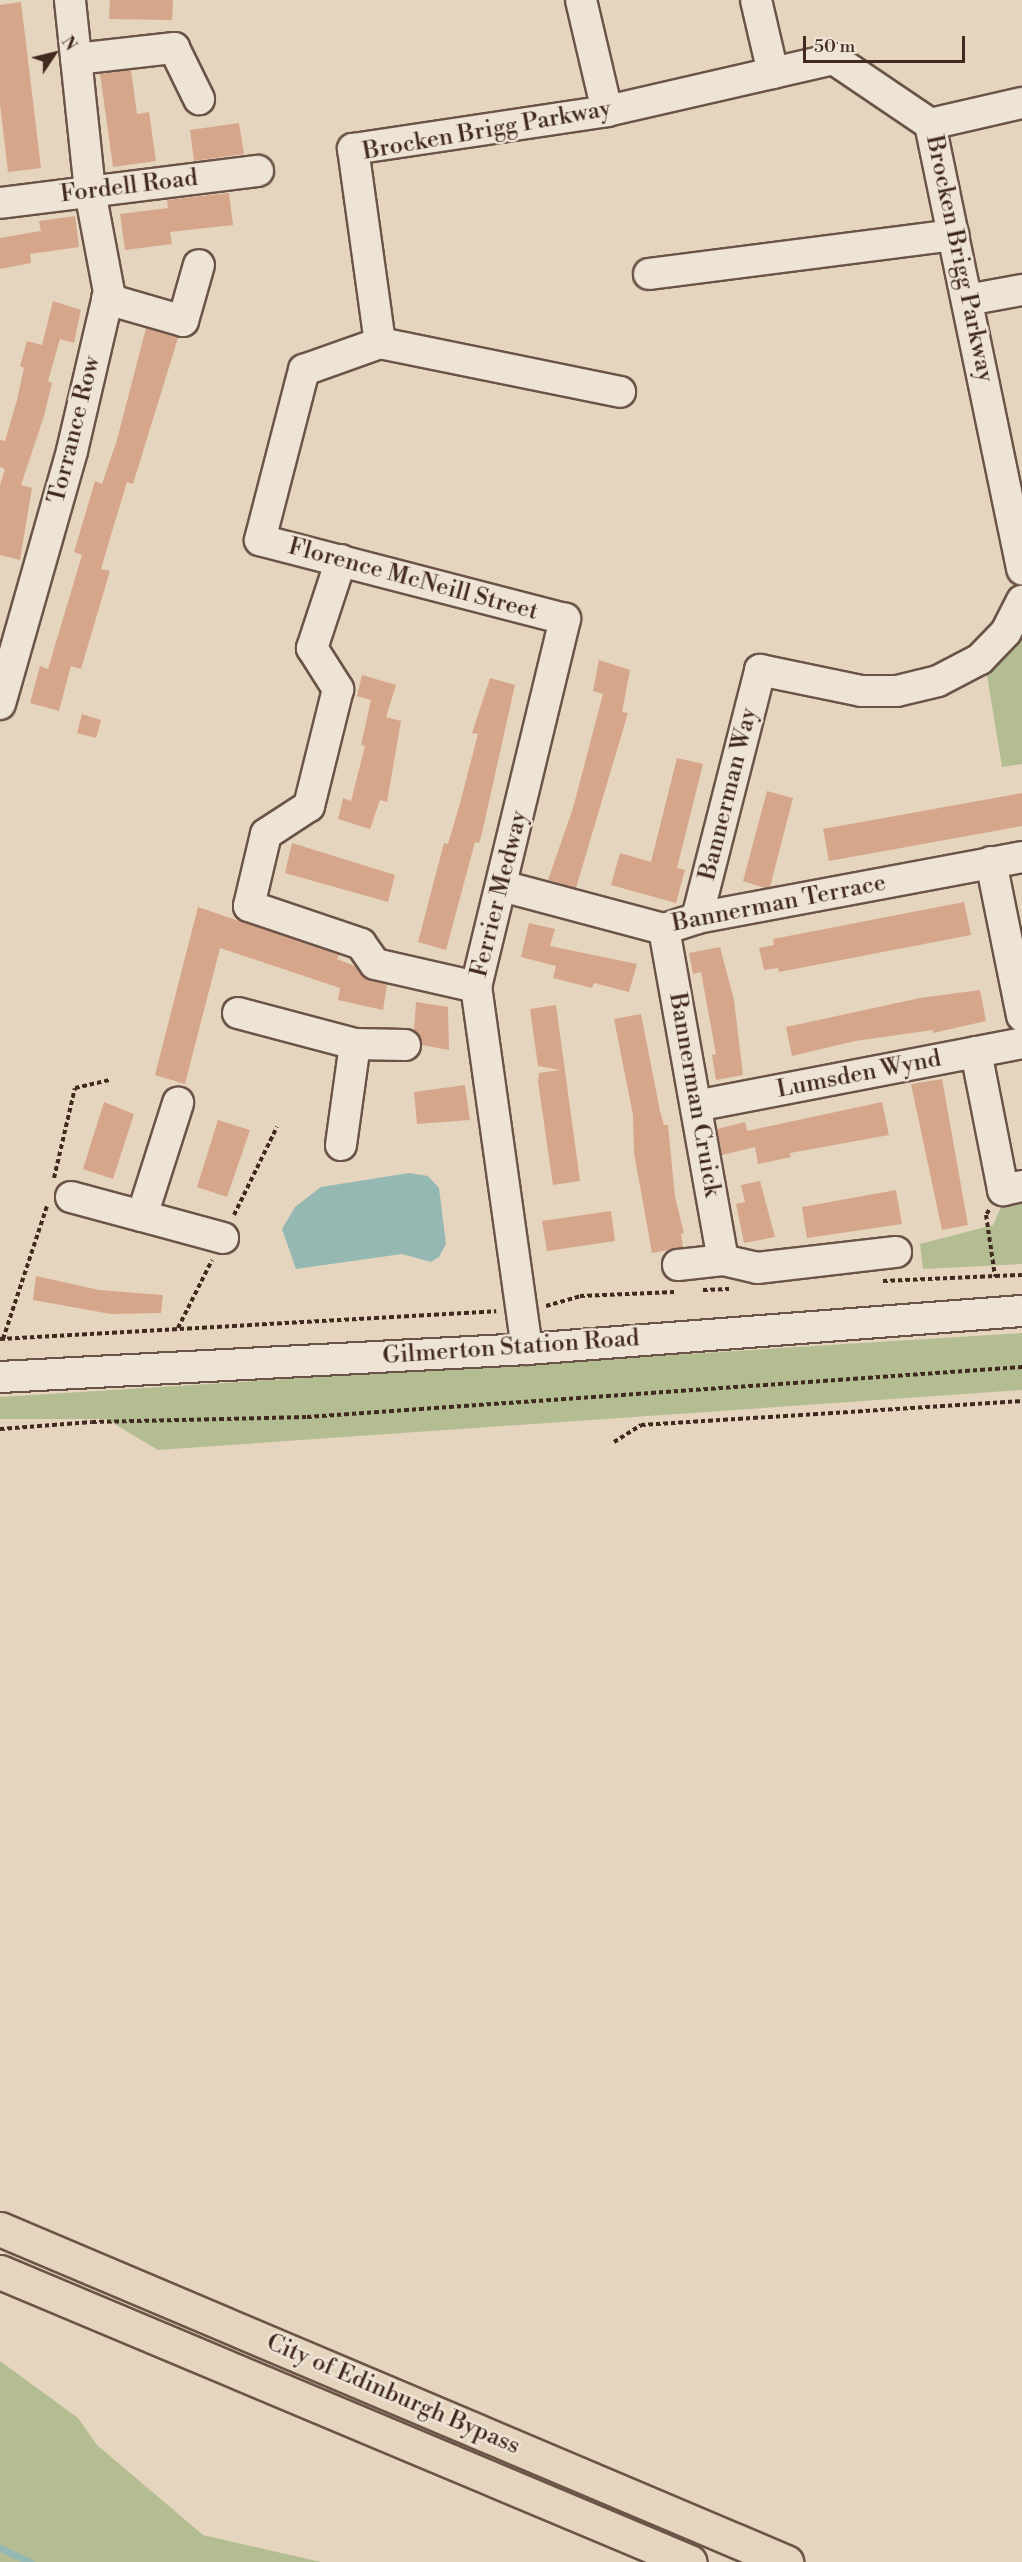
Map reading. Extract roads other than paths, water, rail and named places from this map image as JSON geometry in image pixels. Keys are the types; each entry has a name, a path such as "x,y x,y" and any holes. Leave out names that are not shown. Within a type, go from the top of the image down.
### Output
{"highway":[{"name":"City of Edinburgh Bypass","path":"0,2229 786,2562"},
{"name":"City of Edinburgh Bypass","path":"0,2272 690,2562"}],"street":[{"name":"Torrance Row","path":"0,704 6,665 72,450 107,299 90,191 70,0"},
{"path":"581,0 607,111"},
{"path":"756,0 773,73"},
{"path":"76,59 174,48 199,99"},
{"name":"Brocken Brigg Parkway","path":"380,343 353,149 607,111 834,59 930,124 968,300 1015,494 1022,570"},
{"path":"930,124 1022,103"},
{"name":"Fordell Road","path":"0,203 258,171"},
{"path":"649,274 954,235"},
{"path":"107,299 183,321 199,265"},
{"path":"968,300 1022,290"},
{"path":"380,343 620,392"},
{"name":"Florence McNeill Street","path":"380,343 304,370 260,540 565,620"},
{"path":"341,560 312,648 338,689 309,806 266,834 249,906 361,944 375,964 476,987"},
{"name":"Bannerman Way","path":"697,918 760,669 861,691 897,691 938,681 980,659 1006,632 1022,601"},
{"name":"Ferrier Medway","path":"527,1349 476,987 565,620"},
{"name":"Bannerman Terrace","path":"502,886 664,929 697,918 1022,857"},
{"path":"991,862 1018,975 1022,1016"},
{"name":"Bannerman Cruick","path":"664,929 723,1260"},
{"path":"238,1013 355,1044 405,1045"},
{"name":"Lumsden Wynd","path":"696,1106 1022,1043"},
{"path":"341,1145 355,1044"},
{"path":"976,1052 1012,1188"},
{"path":"142,1216 178,1103"},
{"path":"71,1197 223,1238"},
{"path":"678,1264 723,1260 757,1268 896,1252"},
{"name":"Gilmerton Station Road","path":"0,1377 527,1349 1022,1311"}],"water":[{"path":"409,1173 428,1176 439,1188 446,1244 439,1257 431,1262 402,1254 296,1269 282,1229 295,1207 321,1187"}],"waterway":[{"path":"0,2548 30,2562"}]}
